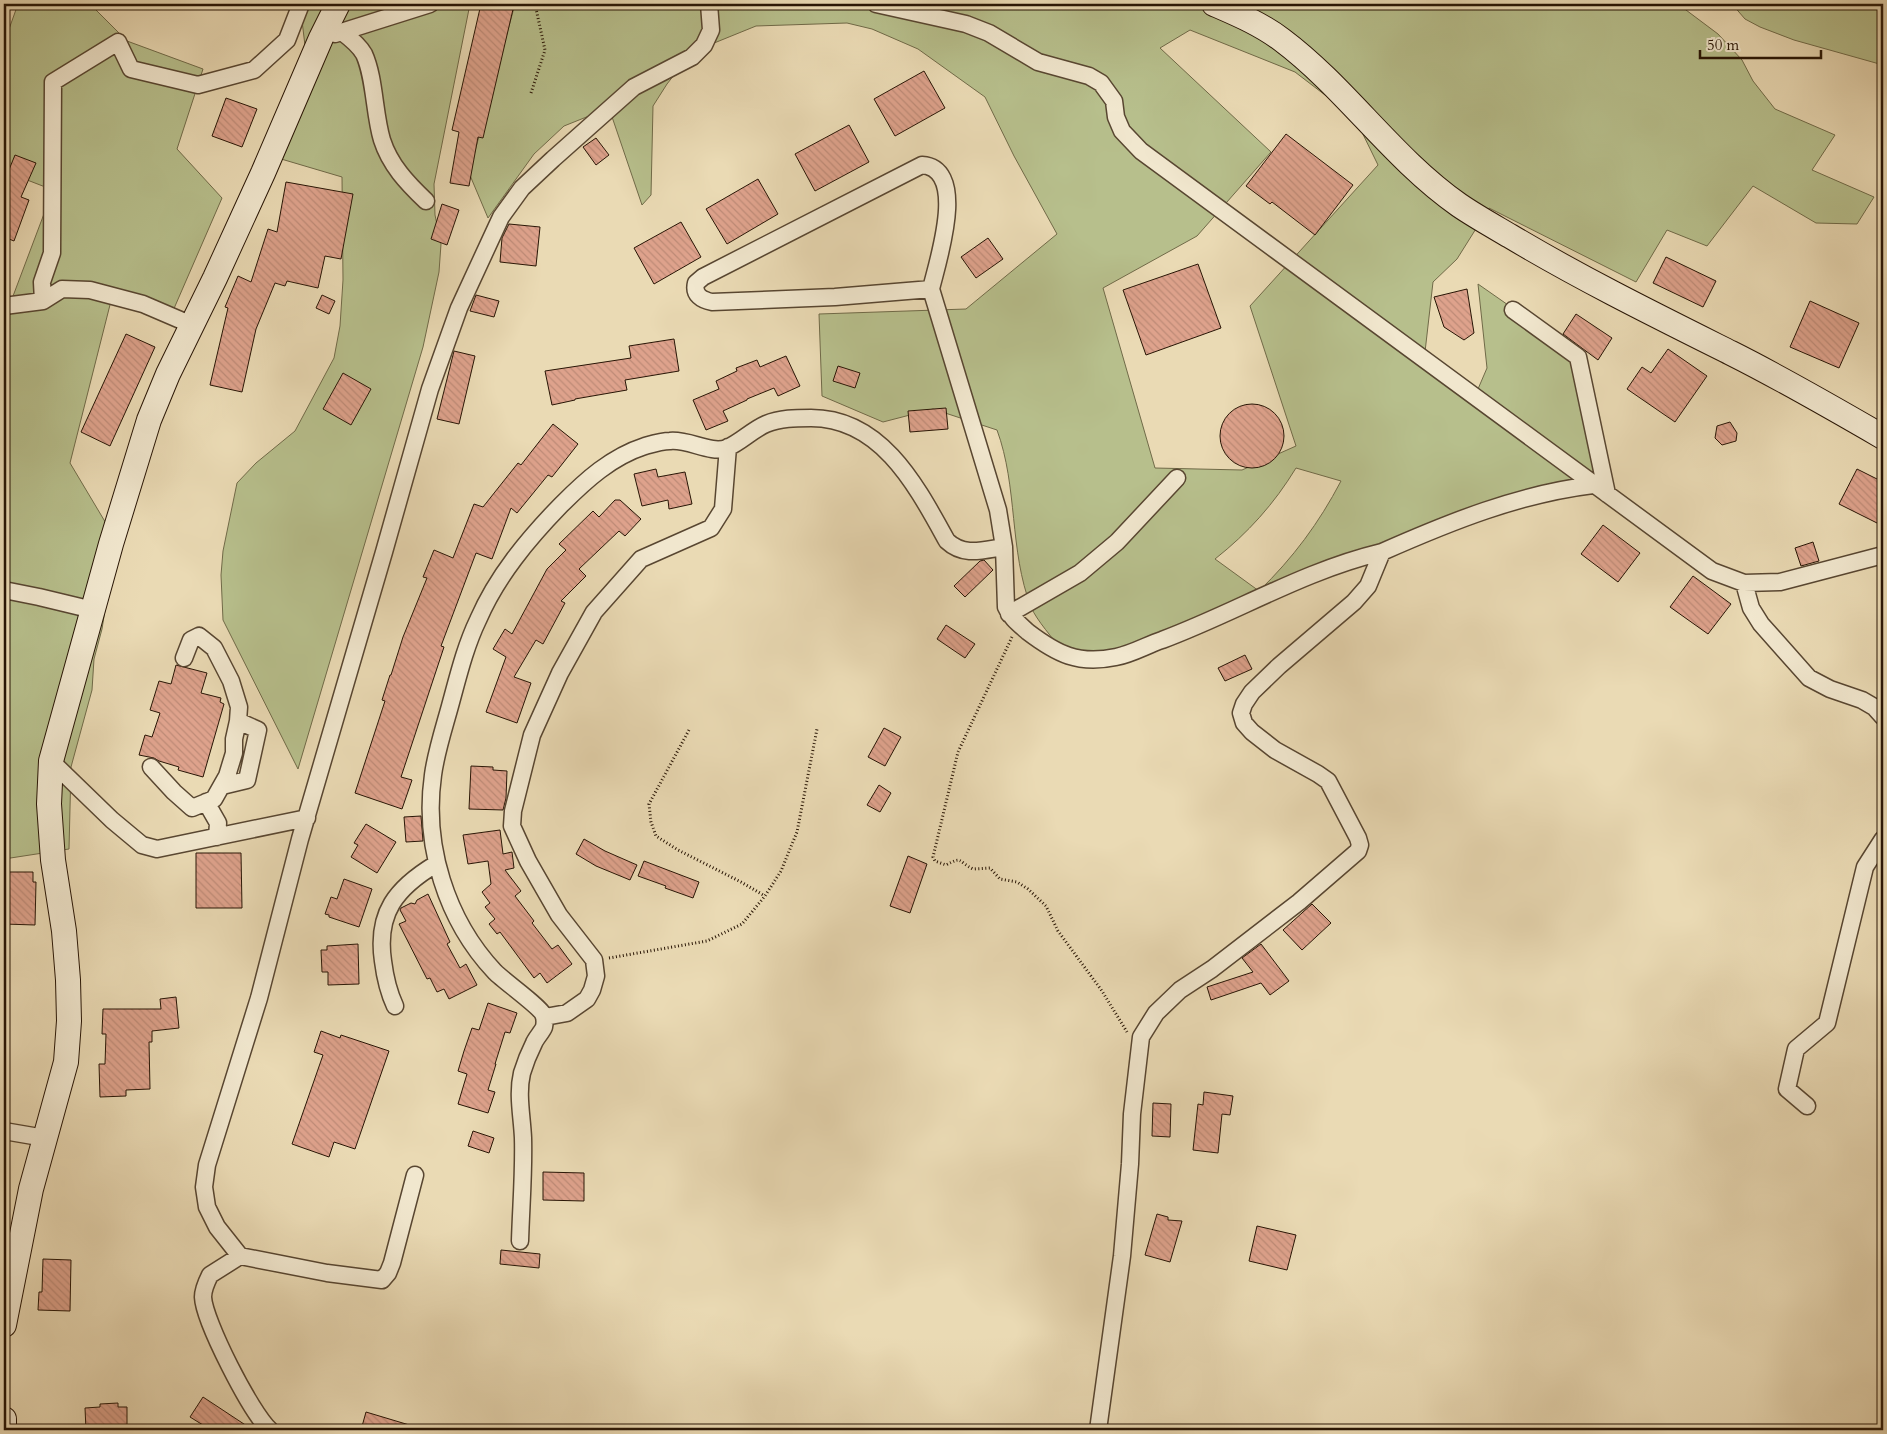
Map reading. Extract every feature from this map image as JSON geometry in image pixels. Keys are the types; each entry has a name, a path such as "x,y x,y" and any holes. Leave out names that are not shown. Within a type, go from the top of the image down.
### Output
{"street":[{"path":"43,301 42,282 52,253 53,82 118,42 131,69 198,85 254,70 287,40 301,4"},
{"path":"4,1325 30,1189 66,1062 69,1020 67,970 53,860 49,804 51,761 111,544 149,420 168,374 263,173 332,35 338,4"},
{"path":"332,35 430,4"},
{"path":"415,1175 392,1263 388,1273 382,1280 327,1273 240,1256 217,1228 207,1207 204,1186 207,1165 259,998 307,818 430,389 459,308 501,217 522,188 634,87 692,57 704,45 711,30 709,4"},
{"path":"876,4 966,24 996,36 1038,62 1089,76 1100,83 1114,100 1116,117 1122,131 1141,151 1712,571 1744,583 1780,582 1883,555"},
{"path":"1228,7 1282,40 1318,70 1422,176 1459,205 1539,253 1629,303 1734,354 1883,438"},
{"path":"332,35 357,44 364,53 382,140 393,164 405,182 426,201"},
{"path":"931,289 712,302 701,298 696,293 695,287 698,280 703,277 906,171 922,164 933,167 940,174 948,196 940,254 931,289 998,510 1004,547 1004,592 1006,606 1014,618 1057,653 1070,657 1116,657 1195,628 1330,567 1382,552 1430,531 1534,495 1593,484"},
{"path":"4,306 43,301 62,288 90,290 143,304 192,325"},
{"path":"1513,310 1578,358 1607,494"},
{"path":"520,1241 523,1138 519,1092 528,1056 543,1028 545,1017 541,1010 505,982 478,954 465,935 436,864 430,799 433,772 467,649 477,621 491,592 509,565 567,499 593,475 617,459 646,446 671,440 718,449 728,448 766,424 793,418 822,418 848,425 867,435 890,454 908,475 947,541 955,548 963,552 1004,547"},
{"path":"545,1017 567,1013 587,999 596,976 594,960 558,916 528,861 512,826 513,811 532,735 560,673 594,612 641,560 711,528 723,509 728,448"},
{"path":"1014,618 1080,573 1117,542 1176,478"},
{"path":"1098,1430 1122,1256 1130,1164 1132,1114 1141,1037 1150,1021 1167,1001 1299,902 1358,851 1360,845 1328,781 1275,750 1252,732 1244,723 1241,713 1244,704 1252,692 1279,666 1354,602 1368,586 1382,552"},
{"path":"1744,583 1751,608 1761,624 1809,678 1830,689 1862,700 1874,707 1883,717"},
{"path":"4,590 94,610"},
{"path":"152,767 174,792 192,808 214,799 227,776 234,753 238,707 231,682 214,648 200,636 191,640 184,658"},
{"path":"222,786 246,780 258,730 238,721"},
{"path":"51,761 112,820 142,845 158,849 307,818"},
{"path":"206,802 218,824 217,837"},
{"path":"1807,1106 1787,1089 1796,1049 1827,1023 1865,867 1883,839"},
{"path":"395,1006 387,990 380,943 384,918 398,895 418,875 436,864"},
{"path":"4,1131 45,1138"},
{"path":"240,1256 210,1275 203,1296 211,1325 249,1402 270,1430"},
{"path":"4,1419 4,1430"}],"path":[{"path":"531,93 545,50 535,4"},
{"path":"1014,618 958,752 933,857 935,861 946,865 955,859 959,859 972,869 990,868 1000,879 1017,882 1028,889 1046,906 1058,931 1102,992 1139,1051"},
{"path":"594,960 707,941 742,924 781,871 797,832 817,729"},
{"path":"689,730 650,804 651,822 656,836 678,850 764,896"}],"green space":[{"path":"18,4 90,4 127,41 203,69 177,149 222,198 169,320 114,289 70,463 116,540 102,629 94,659 92,690 71,767 69,849 4,859 4,320 53,190 4,171 4,43"},
{"path":"300,4 470,4 434,184 435,215 441,244 439,272 423,347 298,769 223,620 221,575 223,551 237,483 256,463 295,431 334,358 340,326 343,280 342,177 271,156 306,54"},
{"path":"515,4 1671,4 1682,7 1718,34 1742,60 1753,81 1775,109 1835,135 1812,170 1874,197 1857,224 1816,223 1753,186 1707,246 1667,230 1636,282 1489,208 1457,259 1433,282 1425,352 1478,389 1487,368 1478,284 1574,351 1600,490 1520,504 1125,654 1062,651 1041,624 1031,607 1019,563 1008,474 997,430 933,409 883,422 822,396 819,314 966,309 1057,234 1014,156 985,97 918,49 872,29 847,23 756,26 692,52 667,84 653,106 651,195 642,205 609,108 564,126 534,154 488,218 469,173","holes":["1190,30 1295,72 1355,118 1378,165 1250,306 1296,446 1242,470 1155,468 1103,288 1197,236 1271,152 1160,48","1296,468 1341,481 1305,539 1259,591 1215,559 1260,517 1279,494"]},
{"path":"1732,4 1883,4 1883,65 1794,40 1760,27 1745,19"}],"building":[{"path":"481,4 514,5 483,138 478,137 469,186 450,183 459,132 452,130"},
{"path":"924,71 945,108 895,136 874,99"},
{"path":"226,98 257,109 242,147 212,136"},
{"path":"849,125 869,162 815,191 795,154"},
{"path":"1286,134 1353,185 1315,235 1272,202 1270,204 1246,186"},
{"path":"596,138 609,155 596,165 583,147"},
{"path":"15,155 36,163 21,197 29,200 14,241 4,237 4,182"},
{"path":"758,179 778,214 727,244 706,209"},
{"path":"286,182 353,194 341,259 325,256 318,288 287,281 285,286 275,283 256,329 242,392 210,385 228,308 225,307 238,276 251,282 268,229 277,232"},
{"path":"442,204 459,210 447,245 431,239"},
{"path":"681,222 701,257 654,284 634,248"},
{"path":"509,224 540,227 536,266 500,262 502,238"},
{"path":"988,238 1003,259 976,278 961,257"},
{"path":"1666,257 1716,281 1703,307 1653,283"},
{"path":"1198,264 1221,328 1146,355 1123,290"},
{"path":"1467,289 1474,333 1464,340 1444,327 1434,297"},
{"path":"322,295 335,301 329,314 316,308"},
{"path":"476,295 499,301 494,317 470,311"},
{"path":"1810,301 1859,323 1839,368 1790,347"},
{"path":"1576,314 1612,338 1598,360 1563,334"},
{"path":"126,334 155,347 110,446 81,432"},
{"path":"674,339 679,371 625,380 627,390 552,405 545,371 631,358 629,346"},
{"path":"1668,349 1707,376 1675,422 1627,389 1642,367 1651,373"},
{"path":"454,351 475,356 459,424 437,419"},
{"path":"786,356 800,386 778,396 774,388 747,399 723,411 728,421 706,430 693,400 719,389 716,381 737,371 736,368 757,360 760,367"},
{"path":"838,366 860,373 855,388 833,381"},
{"path":"343,373 371,389 351,425 323,409"},
{"path":"1246,404 1258,404 1275,413 1282,424 1284,436 1282,448 1275,459 1258,468 1246,468 1234,463 1225,454 1220,442 1220,430 1225,418 1234,409"},
{"path":"946,408 948,429 910,432 908,411"},
{"path":"1730,422 1737,433 1736,441 1722,445 1715,438 1717,426"},
{"path":"553,424 578,444 552,477 548,475 517,513 511,508 492,559 476,553 441,646 444,647 401,777 412,780 402,809 355,793 385,701 382,700 390,675 427,578 423,577 434,550 453,558 474,504 483,507 518,463 521,465"},
{"path":"656,469 658,477 685,472 692,504 669,509 668,500 642,506 634,474"},
{"path":"1857,469 1883,482 1883,526 1839,504"},
{"path":"615,500 620,500 641,519 625,536 619,531 579,569 586,576 561,601 565,603 543,644 536,640 514,677 531,683 517,723 486,712 506,657 493,649 505,629 512,634 547,569 566,550 559,544 593,511 599,517"},
{"path":"1603,525 1640,553 1618,582 1581,554"},
{"path":"1813,542 1819,561 1801,566 1795,548"},
{"path":"984,560 993,570 965,597 954,586 980,561"},
{"path":"1693,576 1731,604 1708,634 1670,607"},
{"path":"946,625 975,644 965,658 937,639"},
{"path":"1245,655 1252,669 1225,681 1218,668"},
{"path":"176,665 207,673 201,693 221,698 220,702 224,704 203,777 178,770 179,767 154,758 139,755 145,735 152,737 160,713 150,710 159,681 171,684"},
{"path":"884,728 901,737 885,766 868,757"},
{"path":"471,766 493,767 493,770 507,771 506,798 503,810 469,809"},
{"path":"879,785 891,793 880,812 867,805"},
{"path":"421,816 423,841 406,842 404,817"},
{"path":"366,824 396,842 377,873 351,857 358,845 354,843"},
{"path":"500,830 503,854 512,852 514,868 505,870 521,891 515,896 534,921 532,923 552,949 558,945 572,964 547,983 540,973 534,978 500,932 497,934 489,924 495,919 485,907 490,903 482,892 491,884 488,861 468,864 463,835"},
{"path":"584,839 605,851 637,865 630,880 596,866 576,854"},
{"path":"196,853 241,853 242,908 196,908"},
{"path":"908,856 927,864 910,913 890,906"},
{"path":"644,861 699,882 693,898 638,876"},
{"path":"4,872 33,872 33,882 36,882 35,925 4,924"},
{"path":"344,879 372,889 359,927 325,914 331,897 337,899"},
{"path":"428,894 450,942 447,944 460,968 466,964 477,985 449,999 444,989 437,992 430,978 427,979 399,924 406,921 400,910 401,908 411,903 415,904 417,900"},
{"path":"1312,904 1331,923 1302,950 1283,930"},
{"path":"358,944 359,984 328,985 328,972 322,972 321,950 327,950 327,946"},
{"path":"1261,944 1289,981 1270,995 1261,983 1211,1000 1207,987 1253,972 1242,958"},
{"path":"176,997 179,1028 152,1031 152,1042 149,1042 150,1089 126,1090 126,1096 100,1097 99,1064 105,1064 106,1034 102,1034 103,1009 161,1009 160,999"},
{"path":"488,1003 517,1013 510,1033 505,1032 495,1064 488,1090 495,1092 488,1113 458,1104 467,1074 458,1071 472,1028 479,1030"},
{"path":"321,1031 340,1038 341,1035 389,1051 355,1149 334,1142 329,1157 292,1144 323,1055 314,1052"},
{"path":"1204,1092 1233,1096 1230,1115 1222,1114 1218,1153 1193,1150 1198,1104 1203,1105"},
{"path":"1153,1103 1171,1104 1170,1137 1152,1136"},
{"path":"473,1131 494,1138 489,1153 468,1146"},
{"path":"543,1172 584,1173 584,1201 543,1200"},
{"path":"1157,1214 1168,1217 1168,1220 1182,1221 1170,1262 1145,1255"},
{"path":"1257,1226 1296,1235 1287,1270 1249,1261"},
{"path":"501,1250 540,1254 539,1268 500,1264"},
{"path":"43,1259 71,1260 70,1311 38,1310 39,1292 42,1292"},
{"path":"203,1397 253,1430 211,1430 190,1417"},
{"path":"118,1403 118,1407 127,1407 127,1430 86,1430 85,1408 100,1407 100,1404"},
{"path":"366,1412 416,1427 415,1430 361,1430"}]}
